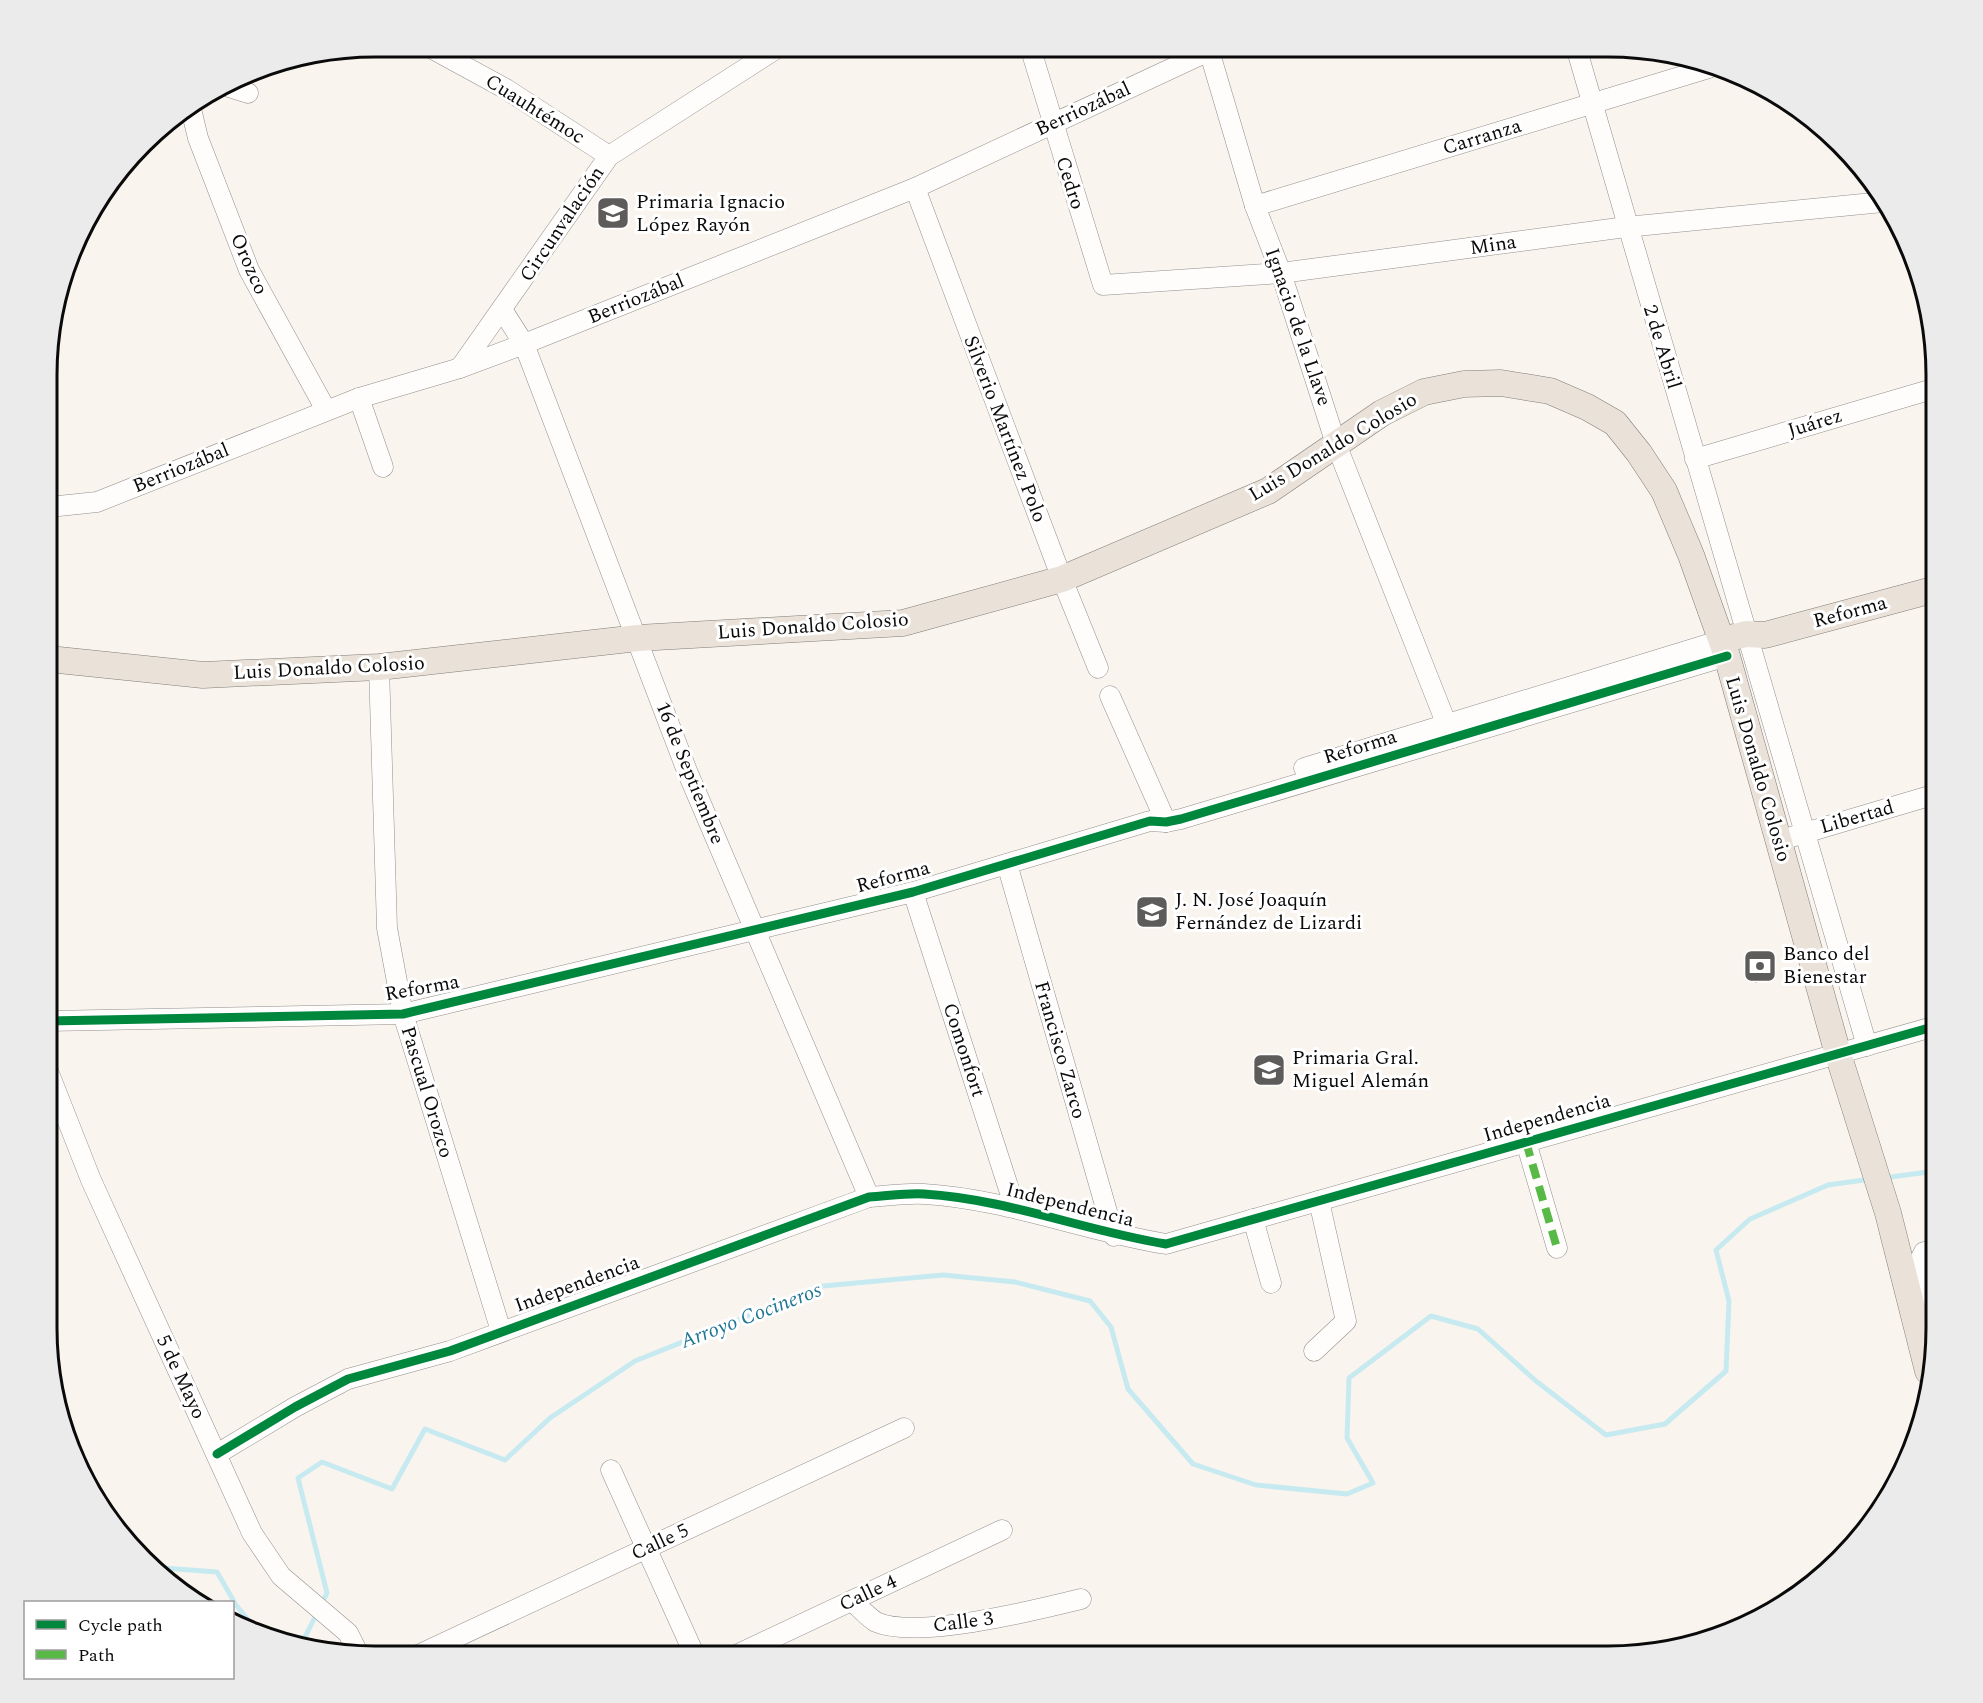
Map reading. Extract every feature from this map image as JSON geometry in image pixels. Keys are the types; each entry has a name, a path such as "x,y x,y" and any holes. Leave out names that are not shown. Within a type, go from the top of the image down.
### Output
{"main road":[{"name":"Luis Donaldo Colosio","path":"57,660 203,675 379,667 638,638 903,623 1062,579 1268,491 1382,413 1424,392 1464,384 1502,383 1550,391 1587,407 1615,423 1639,453 1664,491 1691,555 1742,642 1778,840 1838,1054 1888,1213 1924,1356"},
{"name":"Reforma","path":"1742,642 1926,592"}],"street":[{"name":"Cuauhtémoc","path":"452,57 609,156"},
{"name":"Circunvalación","path":"460,368 503,310 609,156 763,57"},
{"name":"Cedro","path":"1032,57 1103,285"},
{"name":"Berriozábal","path":"57,506 97,502 326,410 460,368 524,344 915,188 1191,57"},
{"name":"Ignacio de la Llave","path":"1210,57 1255,206 1281,273 1336,444 1449,731"},
{"name":"2 de Abril","path":"1579,57 1626,227 1695,459 1742,642"},
{"name":"Carranza","path":"1255,206 1700,71"},
{"name":"Orozco","path":"192,115 198,138 249,270 326,410"},
{"name":"Silverio Martínez Polo","path":"915,188 1062,579 1098,668"},
{"name":"Mina","path":"1103,285 1281,273 1626,227 1875,203"},
{"path":"503,310 524,344"},
{"name":"16 de Septiembre","path":"524,344 687,771 869,1197"},
{"name":"Juárez","path":"1695,459 1926,391"},
{"path":"359,398 383,466"},
{"name":"Reforma","path":"57,1021 403,1014 913,892 1742,642"},
{"name":"Luis Donaldo Colosio","path":"1742,642 1806,832 1866,1046"},
{"name":"Pascual Orozco","path":"379,667 387,928 403,1014 501,1331"},
{"path":"1110,696 1159,818"},
{"name":"Libertad","path":"1778,840 1926,797"},
{"name":"Francisco Zarco","path":"1007,864 1114,1236"},
{"name":"Comonfort","path":"913,892 1015,1208"},
{"name":"Independencia","path":"217,1454 295,1407 348,1379 450,1351 869,1197 924,1194 1015,1208 1114,1236 1166,1244 1926,1029"},
{"name":"5 de Mayo","path":"57,1093 92,1180 252,1533 281,1576 348,1633 354,1645"},
{"path":"1526,1143 1557,1248"},
{"path":"1314,1351 1346,1321 1319,1201"},
{"path":"1253,1220 1271,1283"},
{"name":"Luis Donaldo Colosio","path":"1914,1316 1920,1294 1919,1262 1926,1252"},
{"name":"Calle 5","path":"437,1646 904,1428"},
{"path":"612,1470 691,1646"},
{"name":"Calle 4","path":"755,1646 1002,1530"},
{"name":"Calle 3","path":"852,1601 875,1621 905,1629 1009,1616 1081,1599"}],"building":[{"name":"Banco del Bienestar","path":"1765,950 1772,978 1755,983 1747,955"}],"waterway":[{"name":"Arroyo Cocineros","path":"1883,1178 1926,1172"},
{"name":"Arroyo Cocineros","path":"303,1637 327,1593 298,1478 322,1462 392,1489 425,1429 505,1460 550,1418 635,1361 823,1286 943,1275 1015,1282 1090,1301 1111,1327 1128,1389 1193,1464 1256,1485 1347,1494 1373,1483 1347,1438 1349,1378 1431,1316 1478,1329 1536,1381 1606,1435 1665,1424 1726,1371 1729,1301 1716,1250 1750,1219 1828,1185 1871,1179"},
{"name":"Arroyo Cocineros","path":"166,1568 217,1572 234,1601"},
{"name":"Arroyo Cocineros","path":"234,1602 248,1620"}],"marked path":[{"path":"1526,1142 1557,1248"}],"cycle path":[{"path":"57,1021 403,1014 913,892 1150,821 1166,822 1181,819 1727,656"},
{"path":"217,1454 295,1407 348,1379 450,1351 869,1197 903,1194 955,1197 1166,1244 1926,1029"}],"place":[{"name":"Primaria Ignacio López Rayón","path":"613,213"},
{"name":"J. N. José Joaquín Fernández de Lizardi","path":"1152,912"},
{"name":"Banco del Bienestar","path":"1760,966"},
{"name":"Primaria Gral. Miguel Alemán","path":"1269,1070"}]}
